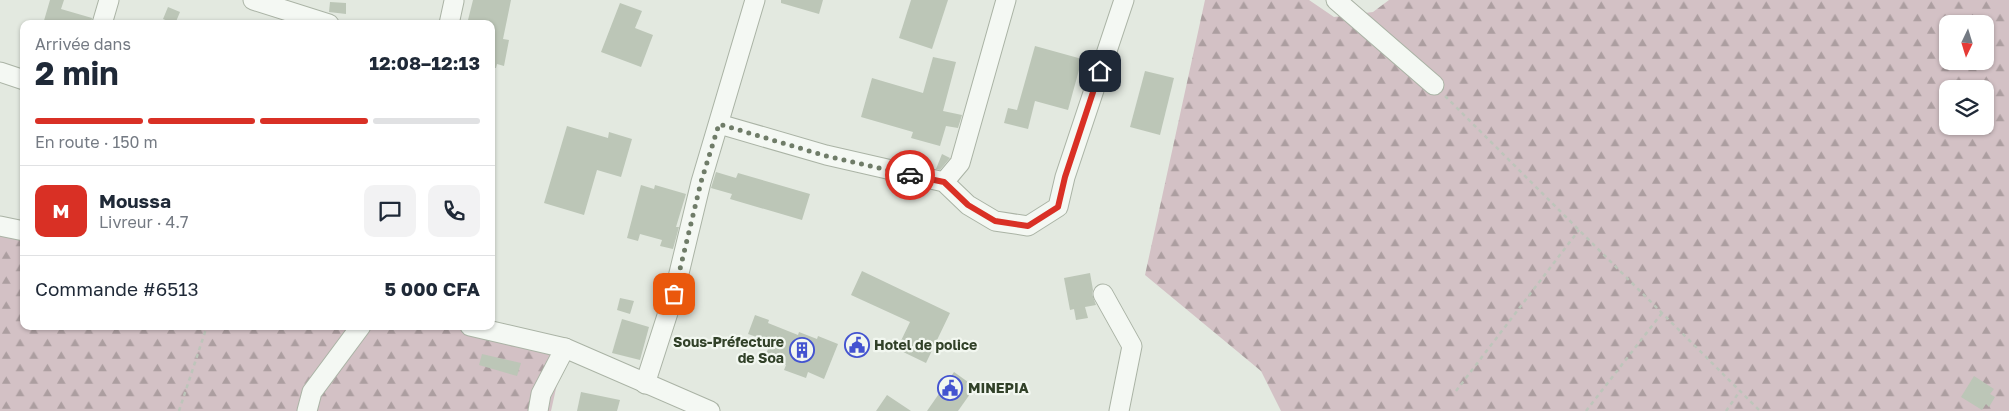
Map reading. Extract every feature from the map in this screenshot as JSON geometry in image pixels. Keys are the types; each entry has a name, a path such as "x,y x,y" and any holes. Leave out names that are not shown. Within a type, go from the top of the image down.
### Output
{"street":[{"path":"103,20 110,0"},
{"path":"253,0 316,20"},
{"path":"645,384 674,294 701,182 755,0"},
{"path":"944,182 960,164 1006,0"},
{"path":"719,124 826,156 944,182 968,205 995,221 1028,226 1058,207 1065,177 1124,0"},
{"path":"450,20 454,1"},
{"path":"1343,2 1434,85"},
{"path":"0,72 20,79"},
{"path":"0,226 20,230"},
{"path":"1103,294 1132,346 1118,411"},
{"path":"308,411 312,392 358,330"},
{"path":"487,330 566,348 710,411"},
{"path":"538,411 541,394 566,348"}],"path":[{"path":"1434,85 1760,411"},
{"path":"1456,391 1579,230"},
{"path":"1586,411 1662,313"},
{"path":"179,411 206,330"},
{"path":"1726,411 1740,390"}],"green space":[{"path":"1205,0 1309,0 1334,17 1373,12 1389,0 2009,0 2009,411 1281,411 1261,371 1145,275"},
{"path":"0,226 20,230 20,330 487,330 565,348 551,411 0,411"}],"building":[{"path":"50,0 64,0 61,9 92,18 92,20 44,20"},
{"path":"473,0 511,0 503,39 509,40 504,66 497,64 495,68 495,20 468,20"},
{"path":"781,0 823,0 819,14 781,3"},
{"path":"911,0 948,0 932,49 899,38"},
{"path":"330,2 346,3 346,14 329,12"},
{"path":"620,3 642,11 635,28 653,35 641,67 601,52"},
{"path":"168,7 180,12 177,20 163,19"},
{"path":"1035,46 1082,59 1068,110 1035,101 1028,129 1004,123 1008,108 1017,110"},
{"path":"933,57 956,62 943,111 962,115 958,128 946,126 940,146 911,138 913,132 861,117 872,78 923,93"},
{"path":"1145,71 1174,78 1160,135 1130,127"},
{"path":"567,126 608,138 609,132 632,139 621,177 597,170 584,215 544,203"},
{"path":"942,154 950,158 940,170 936,169"},
{"path":"716,172 736,178 738,173 810,194 802,220 730,199 732,194 711,188"},
{"path":"641,185 654,189 655,185 686,194 676,227 679,227 673,249 660,246 662,240 640,234 638,241 627,238"},
{"path":"862,271 950,313 926,363 897,349 910,322 851,295"},
{"path":"1090,273 1092,294 1096,305 1085,307 1088,318 1076,320 1074,309 1070,310 1064,278"},
{"path":"620,298 634,301 630,314 617,310"},
{"name":"Sous-Préfecture de Soa","path":"755,315 769,320 768,323 798,335 799,332 817,339 818,336 838,344 824,379 808,372 806,378 784,370 786,365 765,356 771,342 748,334"},
{"path":"622,319 649,327 640,360 612,353"},
{"path":"482,354 521,363 517,376 479,365"},
{"path":"954,372 975,387 958,411 927,411"},
{"path":"1974,376 1994,389 1990,394 1995,397 1989,407 1986,404 1982,410 1961,397"},
{"path":"581,392 620,400 617,411 577,411"},
{"path":"887,395 911,411 876,411"}],"way so far":[{"path":"674,294 701,182 719,124 826,156 910,175"}],"place":[{"name":"Hotel de police","path":"857,345"},
{"name":"Sous-Préfecture de Soa","path":"802,350"},
{"name":"MINEPIA","path":"950,388"}],"route":[{"path":"910,175 944,182 968,205 995,221 1028,226 1058,207 1065,177 1100,71"}]}
